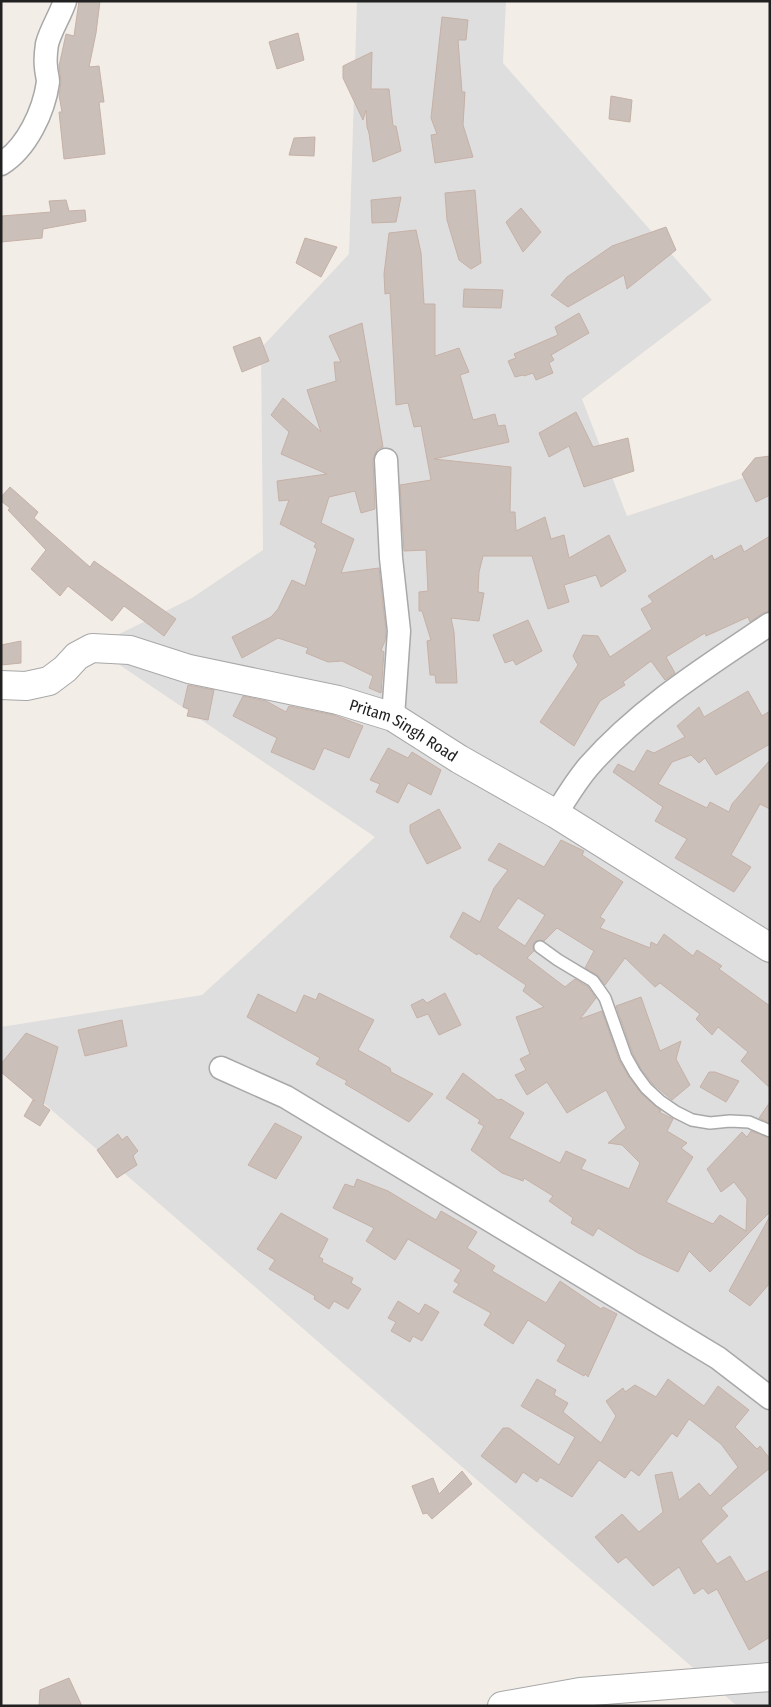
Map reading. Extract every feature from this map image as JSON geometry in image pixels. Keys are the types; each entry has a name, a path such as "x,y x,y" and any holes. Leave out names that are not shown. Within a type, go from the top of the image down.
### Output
{"street":[{"path":"1,164 25,142 44,100 48,80 46,66 48,44 65,1"},
{"path":"386,460 391,558 399,631 393,717"},
{"path":"556,814 588,767 629,725 682,684 770,624"},
{"name":"Pritam Singh Road","path":"1,685 26,686 49,681 65,669 77,656 92,648 130,650 189,669 338,700 393,717 459,759 556,814 770,948"},
{"path":"221,1068 286,1097 718,1358 770,1398"},
{"path":"502,1706 580,1692 770,1677"}],"lane":[{"path":"540,947 593,981 605,998 626,1057 646,1088 660,1101 692,1120 710,1123 749,1122 770,1131"}],"shaded area":[{"path":"357,1 506,1 503,63 712,300 582,399 627,516 770,469 770,1706 737,1706 1,1066 1,1027 202,995 375,837 93,647 192,598 263,550 261,348 349,254"}],"building":[{"path":"79,1 100,1 89,67 99,66 104,102 99,102 105,154 64,159 59,112 62,112 59,95 61,82 59,66 66,34 74,36"},
{"path":"442,17 468,20 466,40 458,40 462,92 465,92 463,125 473,157 435,163 431,135 437,134 431,118"},
{"path":"298,33 304,60 277,69 269,42"},
{"path":"372,52 371,89 389,89 393,126 396,126 401,151 373,162 366,110 363,120 343,78 343,66"},
{"path":"611,96 632,100 630,122 609,119"},
{"path":"315,137 314,156 289,155 294,138"},
{"path":"475,190 481,263 471,269 459,260 447,220 445,193"},
{"path":"401,197 396,222 372,223 371,200"},
{"path":"66,200 69,211 85,210 86,221 43,229 42,238 1,242 2,216 51,212 49,201"},
{"path":"521,208 541,232 523,252 506,222"},
{"path":"666,227 676,250 627,289 624,275 568,307 551,295 567,277 612,246"},
{"path":"416,230 421,253 424,304 435,304 435,356 459,348 469,372 460,375 473,420 495,414 498,426 505,425 509,442 434,459 511,467 510,512 515,512 516,531 545,517 551,539 564,535 569,558 609,535 626,571 601,587 596,575 564,585 569,602 548,609 532,556 483,556 479,572 478,592 484,593 479,621 451,618 454,632 457,683 436,683 435,675 430,675 427,641 431,640 422,611 419,611 419,592 428,591 426,550 404,551 400,485 431,480 421,426 414,427 408,403 396,405 390,293 385,294 384,274 389,233"},
{"path":"305,238 337,247 321,277 296,263"},
{"path":"464,289 503,290 501,308 463,307"},
{"path":"579,313 589,333 551,355 554,360 549,363 553,373 536,380 533,373 515,377 508,361 516,358 514,354 558,335 555,327"},
{"path":"362,323 383,447 378,449 373,460 375,509 361,513 355,491 329,497 321,523 354,539 341,573 379,568 386,631 385,641 381,650 384,652 381,693 369,688 373,676 342,661 328,662 306,653 308,648 278,638 242,658 232,637 271,617 278,609 292,580 305,586 317,549 314,547 316,543 280,524 289,500 279,501 277,481 327,474 281,454 289,432 271,415 283,398 321,432 307,390 336,381 334,362 341,362 329,336"},
{"path":"260,337 269,361 242,372 233,347"},
{"path":"576,412 593,447 628,438 634,471 584,487 569,446 549,457 539,433"},
{"path":"770,456 770,495 756,502 742,474 755,458"},
{"path":"10,487 38,512 34,518 90,567 94,561 176,619 164,636 124,606 112,621 68,586 60,596 31,569 46,550 8,510 10,508 1,501 1,497"},
{"path":"770,536 770,611 763,613 750,622 748,617 706,636 705,633 666,657 675,673 665,680 651,661 623,682 625,685 600,701 574,746 540,722 578,665 573,656 583,635 598,636 610,657 652,629 641,609 653,602 648,596 712,555 714,560 741,545 744,552"},
{"path":"528,620 542,651 516,665 513,660 505,663 493,635"},
{"path":"21,641 21,663 1,665 1,645"},
{"path":"188,685 214,690 208,720 187,716 189,709 183,707"},
{"path":"748,691 762,716 770,711 770,744 716,775 705,758 699,763 691,755 672,762 658,784 707,808 710,802 729,812 732,804 770,760 770,809 760,804 731,855 751,867 734,892 675,858 687,839 655,821 663,807 613,772 618,764 634,772 647,750 654,753 685,737 677,726 699,707 704,717"},
{"path":"243,696 266,701 286,712 289,706 334,715 363,726 349,758 324,748 314,770 271,752 277,738 233,716"},
{"path":"388,748 408,758 412,752 441,770 431,795 408,783 398,803 376,792 380,784 370,780"},
{"path":"439,809 461,848 427,864 410,832 410,825"},
{"path":"561,840 584,851 582,855 623,882 600,917 605,920 600,928 650,948 651,942 657,945 664,934 693,956 697,950 722,966 719,969 770,1006 770,1088 741,1061 748,1052 718,1027 712,1035 696,1019 700,1014 660,983 655,987 625,958 605,985 597,975 585,968 594,951 557,928 544,941 534,942 534,951 527,958 565,987 575,979 588,987 596,998 580,1019 602,1011 619,1060 629,1077 641,1093 661,1111 659,1112 673,1119 667,1131 687,1143 681,1148 693,1157 666,1202 713,1224 720,1215 746,1231 747,1199 734,1182 721,1192 707,1169 742,1132 747,1137 751,1131 770,1138 770,1212 710,1272 689,1251 678,1272 638,1253 598,1228 593,1236 571,1223 573,1218 549,1201 553,1196 524,1178 523,1181 502,1173 471,1150 484,1126 478,1123 480,1120 446,1098 463,1073 498,1100 501,1099 524,1113 509,1138 560,1163 566,1151 586,1160 581,1169 629,1189 640,1163 622,1145 608,1143 626,1128 606,1090 567,1113 547,1082 527,1095 515,1075 526,1070 520,1059 530,1054 516,1017 544,1007 523,991 526,985 450,937 463,912 480,922 494,888 508,870 488,860 499,843 544,867","holes":["518,898 545,915 525,946 497,928"]},
{"path":"319,993 374,1020 358,1050 390,1068 391,1072 433,1094 409,1122 345,1084 347,1081 316,1064 320,1058 247,1017 258,994 296,1013 304,995 316,1000"},
{"path":"445,993 461,1025 439,1035 428,1014 417,1018 411,1005 423,999 427,1003"},
{"path":"641,997 660,1051 681,1041 676,1059 690,1085 672,1100 652,1083 641,1069 633,1054 616,1006"},
{"path":"122,1020 127,1046 85,1056 78,1030"},
{"path":"26,1033 58,1047 43,1105 50,1110 40,1126 24,1116 33,1100 35,1101 1,1072 1,1064"},
{"path":"709,1072 715,1072 739,1081 726,1102 700,1087"},
{"path":"770,1102 770,1123 759,1118"},
{"path":"275,1123 302,1137 276,1179 248,1165"},
{"path":"118,1134 122,1140 127,1136 138,1151 133,1156 137,1165 117,1178 97,1150"},
{"path":"357,1179 388,1191 436,1220 441,1211 477,1232 467,1248 495,1266 492,1271 546,1303 560,1281 601,1309 603,1307 617,1314 588,1377 557,1361 566,1345 528,1320 513,1344 484,1325 491,1313 453,1292 459,1284 454,1281 461,1270 408,1239 395,1260 366,1241 374,1228 333,1208 345,1184 354,1187"},
{"path":"281,1213 328,1239 319,1257 323,1259 322,1262 353,1278 351,1283 361,1289 348,1309 334,1301 329,1309 314,1299 315,1296 269,1269 275,1260 257,1249"},
{"path":"770,1216 770,1283 750,1306 729,1291"},
{"path":"398,1301 419,1314 425,1304 439,1312 422,1341 413,1336 410,1342 391,1331 396,1322 388,1318"},
{"path":"537,1379 556,1390 554,1395 568,1403 563,1412 601,1443 616,1416 606,1401 623,1388 625,1392 635,1385 656,1397 668,1379 704,1406 718,1386 749,1410 735,1427 757,1449 760,1446 770,1459 770,1468 721,1508 728,1516 701,1541 717,1564 730,1556 746,1582 770,1570 770,1637 749,1650 717,1589 708,1594 703,1588 694,1594 679,1567 653,1586 626,1557 618,1563 595,1537 622,1514 639,1532 663,1512 655,1475 672,1472 679,1500 699,1483 710,1496 738,1467 721,1444 689,1419 677,1437 672,1433 639,1476 631,1470 625,1478 599,1460 572,1497 540,1477 537,1482 523,1472 516,1483 481,1456 503,1428 509,1428 559,1465 575,1437 521,1406"},
{"path":"462,1471 472,1484 432,1519 427,1513 423,1514 412,1486 433,1478 439,1494"},
{"path":"69,1678 82,1706 39,1706 40,1690"}]}
